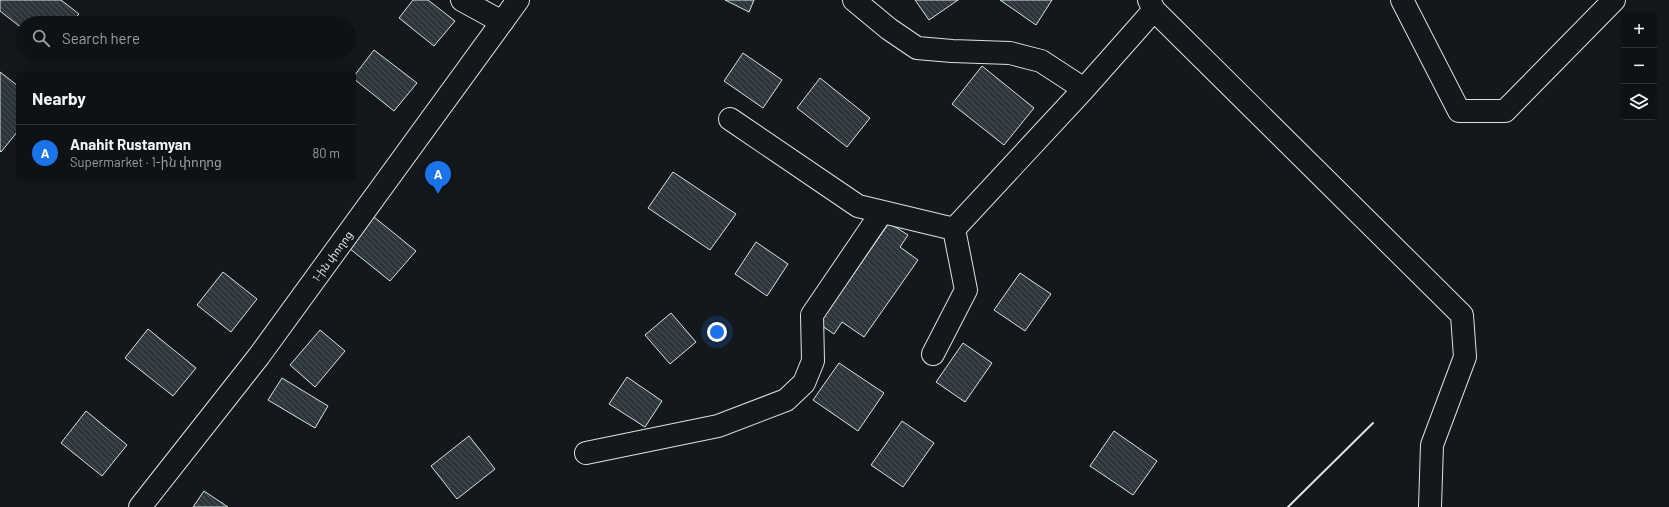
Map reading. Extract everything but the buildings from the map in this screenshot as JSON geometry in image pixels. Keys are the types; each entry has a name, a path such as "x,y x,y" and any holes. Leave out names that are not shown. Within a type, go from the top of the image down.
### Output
{"street":[{"path":"462,0 502,22"},
{"name":"1-ին փողոց","path":"140,507 259,356 518,0"},
{"path":"854,0 889,29 917,48 1010,53 1041,61 1084,89"},
{"path":"1402,0 1459,111 1505,111 1614,0"},
{"path":"954,229 1084,89 1151,5 1462,314 1464,357 1432,445 1430,507"},
{"path":"730,118 858,206 954,229"},
{"path":"586,453 718,426 786,400 804,382 813,361 812,314 882,212"},
{"path":"933,354 966,290 954,229"}],"wall":[{"path":"1288,507 1373,423"}],"place":[{"name":"Anahit Rustamyan","path":"438,194"}]}
